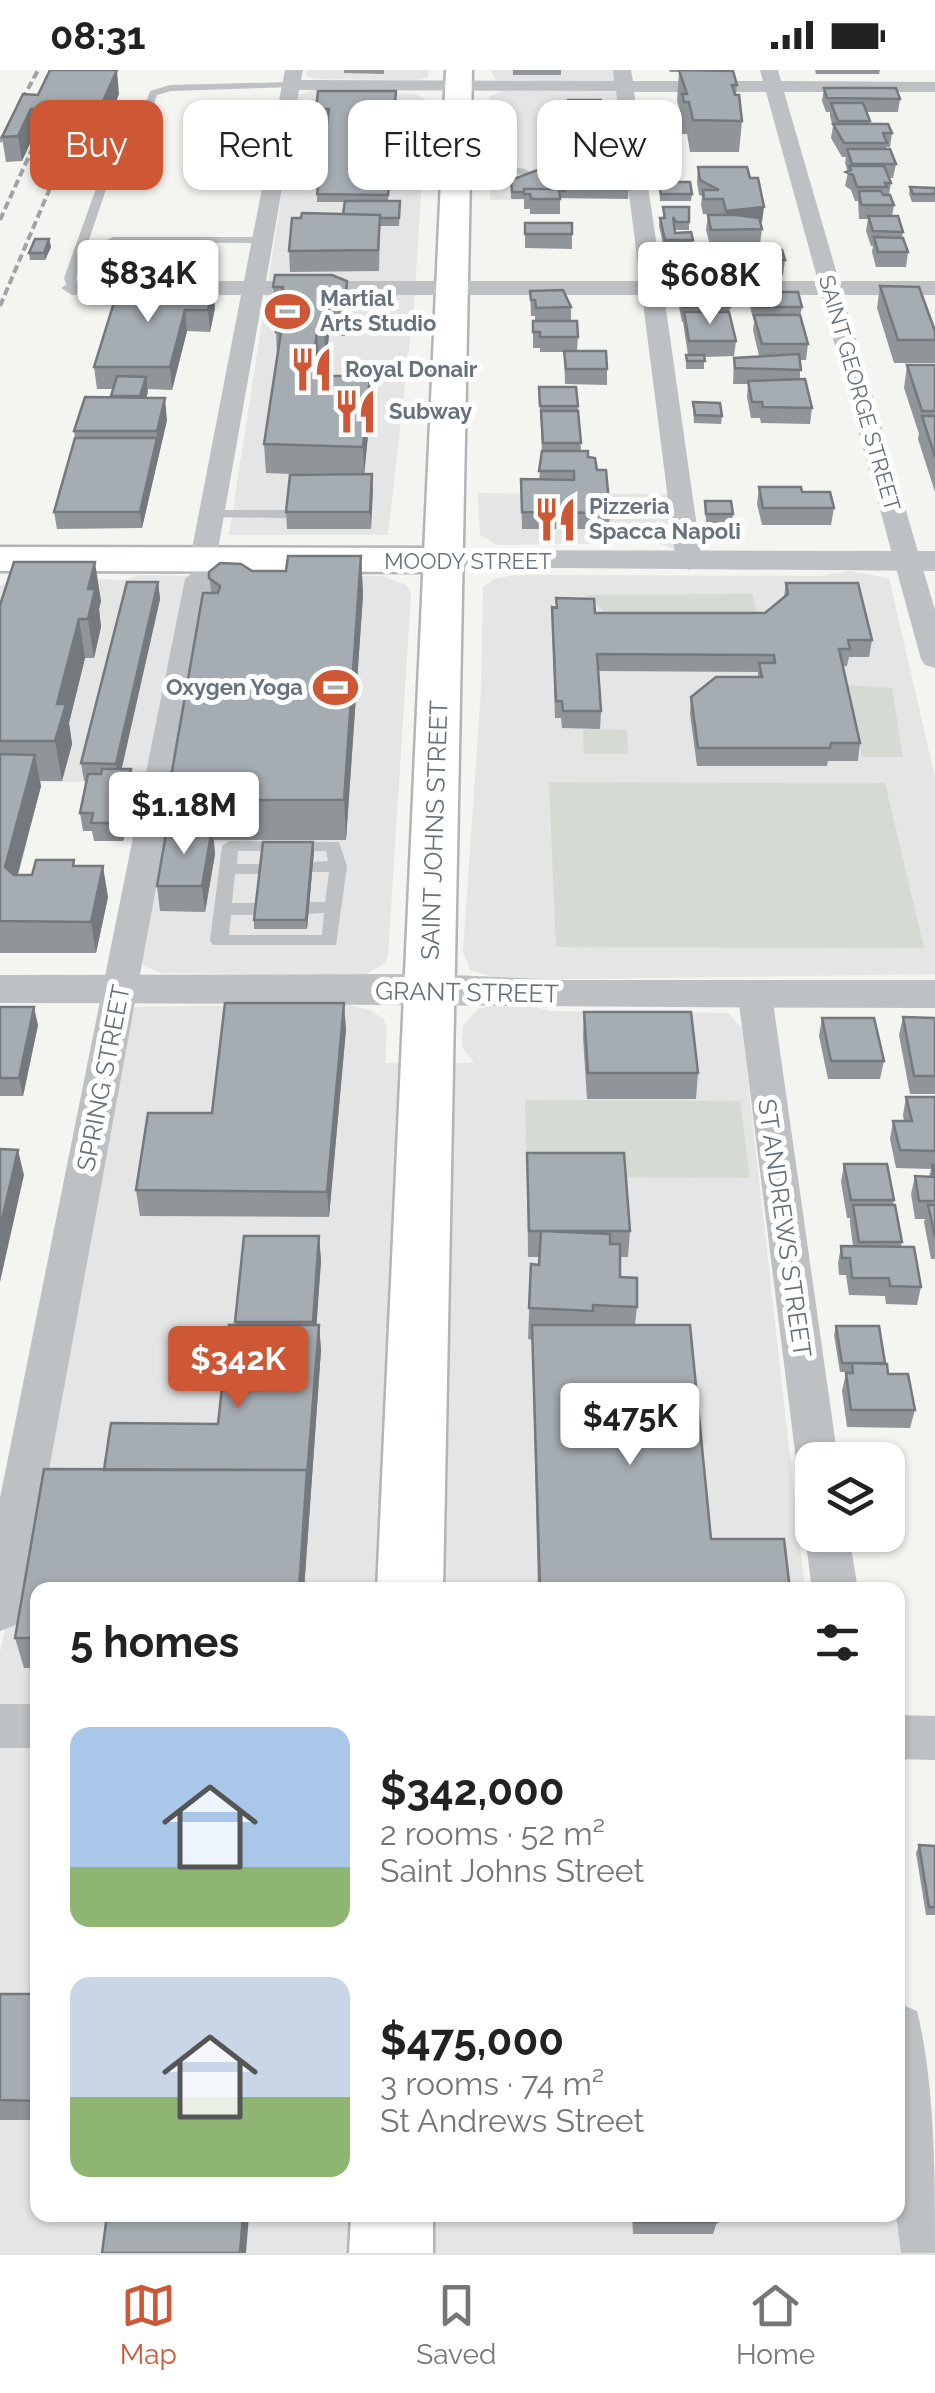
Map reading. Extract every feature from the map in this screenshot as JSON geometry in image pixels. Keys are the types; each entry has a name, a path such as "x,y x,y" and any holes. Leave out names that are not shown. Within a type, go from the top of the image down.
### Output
{"main road":[{"name":"SAINT JOHNS STREET","path":"410,1582 458,190"},
{"name":"MOODY STREET","path":"0,560 444,560"},
{"path":"391,2253 392,2222"}],"street":[{"path":"293,77 772,78 930,87"},
{"path":"624,78 689,562"},
{"name":"SAINT GEORGE STREET","path":"772,78 830,288 921,561 935,659"},
{"path":"215,560 212,514 272,190"},
{"path":"72,288 935,288"},
{"name":"SPRING STREET","path":"0,1611 199,579 215,560"},
{"name":"MOODY STREET","path":"444,560 921,561"},
{"name":"GRANT STREET","path":"0,989 428,988 755,995 935,994"},
{"name":"ST ANDREWS STREET","path":"755,995 815,1442"},
{"path":"829,1552 833,1582"},
{"path":"0,1726 30,1726"},
{"path":"905,1737 935,1738"},
{"path":"905,2079 930,2253"}],"lane":[{"path":"72,288 70,278 108,169 142,125 152,94 170,88 293,77"},
{"path":"517,171 525,172"},
{"path":"113,240 262,240"},
{"path":"212,514 285,514"},
{"path":"230,846 334,846 338,866 330,940 219,941 227,870 230,846"},
{"path":"312,867 338,866"},
{"path":"227,870 261,868"},
{"path":"309,908 334,907"},
{"path":"223,910 257,909"}],"shaded area":[{"path":"306,70 430,70 427,78 414,80 315,79 306,76"},
{"path":"490,70 625,70 627,100 537,100 537,190 633,190 634,198 490,200 490,190 517,190 517,100 490,100 490,96 503,91 593,91 595,82 496,80"},
{"path":"313,90 415,94 427,100 348,100 348,190 421,190 414,305 388,535 229,535 282,190 328,190 328,100 296,100 297,95"},
{"path":"478,493 671,494 677,550 658,543 497,545 480,535"},
{"path":"849,571 889,578 935,777 935,974 504,980 470,970 463,952 481,690 483,587 494,579 516,575 820,576"},
{"path":"139,575 188,576 148,782 0,782 0,586 16,577 127,580"},
{"path":"226,575 382,576 407,585 411,594 388,956 385,963 365,975 161,973 145,966 137,956 208,583"},
{"path":"752,594 763,630 603,619 603,610 585,595"},
{"path":"846,685 892,688 903,757 862,757"},
{"path":"583,729 627,730 628,754 584,754"},
{"path":"549,782 885,783 924,948 556,947"},
{"path":"345,1004 370,1010 383,1019 387,1027 385,1063 474,1063 462,1047 463,1025 478,1009 495,1005 531,1005 549,1011 728,1013 742,1028 795,1501 795,1552 801,1552 804,1582 30,1582 30,2222 905,2222 905,2079 930,2253 0,2253 0,1653 126,1007"},
{"path":"525,1100 740,1101 750,1178 527,1177"}],"building":[{"path":"50,70 117,70 104,100 30,100 30,111 18,136 2,137 23,94 38,95"},
{"path":"679,70 733,71 737,85 732,85 735,95 739,95 742,121 693,120 689,102 684,102 682,94 687,94"},
{"path":"824,88 896,88 900,99 827,98"},
{"path":"318,91 396,91 395,100 348,100 348,190 388,190 388,195 317,194 318,190 328,190 329,109 328,100 317,100"},
{"path":"831,103 863,103 870,121 838,121"},
{"path":"833,124 888,124 892,133 883,133 887,143 844,143"},
{"path":"847,149 890,149 896,164 852,164"},
{"path":"849,166 884,166 891,183 885,183 887,187 857,187 853,175 846,172 851,170"},
{"path":"698,167 747,167 750,178 758,178 764,207 726,211 723,199 704,199 703,190 719,190 700,180"},
{"path":"537,170 537,189 512,192 517,190 517,178"},
{"path":"682,182 690,182 692,194 661,194 660,190 682,190"},
{"path":"910,187 935,188 935,194 913,194"},
{"path":"524,189 559,190 560,199 531,199 530,194 524,194"},
{"path":"859,191 881,191 890,195 894,205 861,205"},
{"path":"345,201 400,201 399,218 343,214"},
{"path":"663,207 689,207 689,222 676,222 673,217 675,233 691,232 693,240 665,240 660,218 665,218"},
{"path":"302,213 380,215 378,250 289,251 292,218 301,218"},
{"path":"708,215 759,218 762,229 711,230"},
{"path":"868,216 898,216 903,232 873,231"},
{"path":"525,223 572,223 572,234 525,234"},
{"path":"874,237 903,238 908,252 878,252"},
{"path":"35,239 49,239 44,253 29,253"},
{"path":"741,250 782,250 785,260 743,260"},
{"path":"275,275 332,275 347,281 344,308 328,308 324,332 317,332 312,369 327,376 370,376 363,447 264,444 281,332 276,332 283,287 273,287"},
{"path":"120,283 168,286 167,291 182,291 182,286 213,287 208,310 185,310 170,367 94,367"},
{"path":"880,286 919,287 935,340 898,340"},
{"path":"563,290 571,307 536,308 535,300 531,300 530,291"},
{"path":"680,292 726,292 730,307 683,307"},
{"path":"751,292 798,292 802,307 755,307"},
{"path":"684,312 729,312 736,341 689,341"},
{"path":"754,315 800,315 808,344 762,344"},
{"path":"533,321 577,321 578,337 540,337 540,332 533,332"},
{"path":"564,351 606,351 607,369 566,369"},
{"path":"799,354 801,370 735,368 734,358"},
{"path":"686,355 704,355 705,361 687,361"},
{"path":"907,365 935,365 935,411 922,411"},
{"path":"117,376 146,377 140,396 111,396"},
{"path":"805,379 812,408 763,407 762,402 752,402 748,381"},
{"path":"539,387 576,387 578,406 540,406"},
{"path":"85,397 165,398 157,431 74,431"},
{"path":"693,402 720,403 722,416 695,415"},
{"path":"541,411 578,411 581,443 543,443"},
{"path":"922,416 935,416 935,457"},
{"path":"75,438 157,438 140,512 54,512"},
{"path":"542,451 588,451 588,457 595,458 597,470 606,470 610,513 522,512 521,479 574,480 574,471 539,471"},
{"path":"372,474 370,512 286,512 290,475"},
{"path":"759,487 830,492 834,508 763,508"},
{"path":"705,501 731,501 733,514 706,514"},
{"path":"288,556 361,556 344,800 167,800 203,593 218,593 220,586 209,578 209,572 220,563 241,564 252,571 286,571"},
{"path":"14,562 95,562 88,589 95,589 88,619 79,619 57,704 66,704 55,741 0,741 0,605"},
{"path":"127,582 158,582 116,764 81,763"},
{"path":"786,583 858,583 872,640 848,640 850,649 839,649 860,743 831,743 830,748 698,748 691,697 716,677 762,677 759,663 775,663 774,655 597,654 601,711 563,711 562,701 556,701 552,607 557,608 556,598 594,599 595,613 765,613 788,594"},
{"path":"0,754 35,755 5,867 14,875 32,875 36,860 74,860 73,866 103,866 91,922 0,921"},
{"path":"102,769 131,769 120,823 91,823 93,813 80,813 88,774 101,774"},
{"path":"167,828 212,829 202,886 157,886"},
{"path":"263,842 313,842 306,920 254,920"},
{"path":"225,1003 344,1003 327,1192 136,1190 148,1113 212,1113"},
{"path":"0,1007 34,1007 19,1078 0,1078"},
{"path":"584,1012 691,1012 698,1073 588,1073"},
{"path":"903,1017 935,1018 935,1076 914,1076"},
{"path":"822,1018 874,1018 884,1061 831,1061"},
{"path":"906,1097 935,1097 935,1151 900,1150 893,1121 912,1121"},
{"path":"0,1149 18,1150 0,1228"},
{"path":"527,1153 624,1153 630,1231 529,1231"},
{"path":"844,1164 887,1164 894,1200 851,1200"},
{"path":"935,1165 935,1201 919,1201 915,1176 934,1177"},
{"path":"853,1205 895,1205 902,1242 859,1242"},
{"path":"928,1205 935,1205 935,1237"},
{"path":"541,1231 610,1234 610,1244 620,1244 620,1277 637,1278 637,1307 593,1305 593,1311 529,1308 531,1264 539,1265"},
{"path":"244,1236 319,1236 313,1322 235,1322"},
{"path":"841,1246 914,1247 921,1287 890,1286 889,1278 852,1278 850,1258 842,1258"},
{"path":"229,1325 319,1325 307,1476 307,1470 104,1470 111,1423 218,1424"},
{"path":"532,1325 690,1325 711,1539 784,1539 789,1582 540,1582"},
{"path":"836,1326 879,1326 885,1363 842,1363"},
{"path":"852,1363 887,1364 888,1374 908,1374 915,1410 851,1410 846,1373 853,1373"},
{"path":"44,1469 307,1470 300,1582 30,1582 30,1638 15,1638"},
{"path":"919,1845 935,1846 935,1907 929,1907"},
{"path":"0,1994 30,1994 30,2101 0,2100"},
{"path":"106,2222 242,2222 240,2253 102,2253"}],"railway":[{"path":"0,142 38,70"},
{"path":"0,220 30,154"},
{"path":"0,306 49,190"}],"place":[{"name":"Martial Arts Studio","path":"287,311"},
{"name":"Royal Donair","path":"312,369"},
{"name":"Subway","path":"356,411"},
{"name":"Pizzeria Spacca Napoli","path":"556,519"},
{"name":"Oxygen Yoga","path":"336,687"}]}
